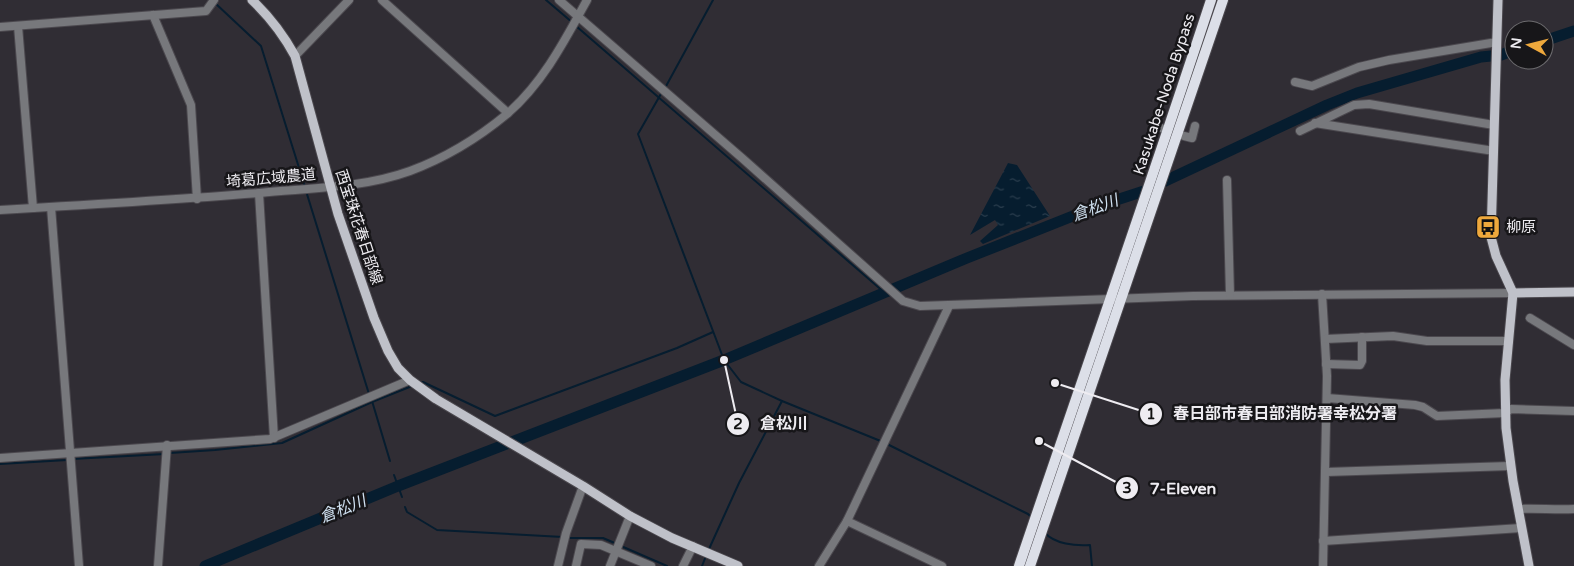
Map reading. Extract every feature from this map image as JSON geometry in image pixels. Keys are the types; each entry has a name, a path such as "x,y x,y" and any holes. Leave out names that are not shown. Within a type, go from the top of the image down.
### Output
{"highway":[{"name":"Kasukabe-Noda Bypass","path":"1018,566 1211,0"},
{"name":"Kasukabe-Noda Bypass","path":"1030,566 1222,0"}],"main road":[{"name":"西宝珠花春日部線","path":"252,0 273,21 295,56 330,187 368,299 388,351 398,368 410,380 436,399 583,486"},
{"path":"1498,0 1491,237 1496,256 1513,293 1505,380 1505,413 1510,466 1529,566"},
{"path":"1513,293 1574,292"},
{"path":"583,486 630,516 672,538 738,566"}],"street":[{"path":"0,27 206,11 214,0"},
{"path":"295,56 349,0"},
{"path":"382,0 508,113"},
{"path":"559,0 742,158 903,301 920,306 949,306 990,302 1230,295 1513,293"},
{"name":"埼葛広域農道","path":"0,210 197,199 330,187 383,178 409,171 453,152 508,113 538,82 557,55 587,0"},
{"path":"153,15 191,105 197,199"},
{"path":"18,26 33,208"},
{"path":"1295,82 1312,86 1359,67 1389,60 1496,46"},
{"path":"1300,130 1354,105 1369,104 1494,125"},
{"path":"1315,124 1494,151"},
{"path":"1184,136 1192,138 1195,126"},
{"path":"1227,180 1230,295"},
{"path":"259,193 274,438"},
{"path":"51,207 79,566"},
{"path":"1322,294 1327,398 1323,566"},
{"path":"819,566 847,521 949,306"},
{"path":"1530,318 1574,345"},
{"path":"1325,339 1394,336 1427,341 1509,341"},
{"path":"1326,364 1360,365 1362,361 1362,338"},
{"path":"0,458 167,451 274,438 410,380"},
{"path":"1327,398 1415,405 1423,407 1437,416 1505,413 1511,409 1552,412 1574,411"},
{"path":"158,564 167,451"},
{"path":"1326,472 1510,466"},
{"path":"558,566 566,533 583,486"},
{"path":"1518,509 1574,509"},
{"path":"610,566 630,516"},
{"path":"847,521 942,566"},
{"path":"1323,541 1521,528"},
{"path":"576,566 581,544 601,545 651,566"},
{"path":"683,566 693,546"}],"water":[{"path":"1008,163 1017,165 1050,216 983,244 980,241 998,225 995,220 970,235"}],"waterway":[{"path":"546,0 573,23"},
{"path":"665,88 713,0"},
{"path":"215,3 261,46 305,187"},
{"path":"576,26 885,293"},
{"name":"倉松川","path":"1554,38 1574,31"},
{"name":"倉松川","path":"205,566 398,486 724,360 967,258 1098,206 1144,191 1327,105 1357,93 1481,57 1504,54"},
{"path":"662,92 638,134 724,360 741,382 782,401 883,442"},
{"path":"306,191 369,394"},
{"path":"419,383 423,382 495,416 677,348 713,332"},
{"path":"170,453 282,443 412,386"},
{"path":"372,401 390,461"},
{"path":"709,549 739,483 782,401"},
{"path":"887,444 1028,514 1032,518"},
{"path":"72,459 165,454"},
{"path":"0,464 67,460"},
{"name":"倉松川","path":"394,475 402,497"},
{"path":"405,507 407,512 437,530 563,537"},
{"path":"1045,533 1054,540 1066,544 1090,545 1092,566"},
{"path":"568,538 603,538 617,544"},
{"path":"621,546 667,566"},
{"path":"702,566 706,556"}],"place":[{"name":"柳原","path":"1488,227"},
{"name":"倉松川","path":"724,360"},
{"name":"春日部市春日部消防署幸松分署","path":"1055,383"},
{"name":"7-Eleven","path":"1039,441"}]}
